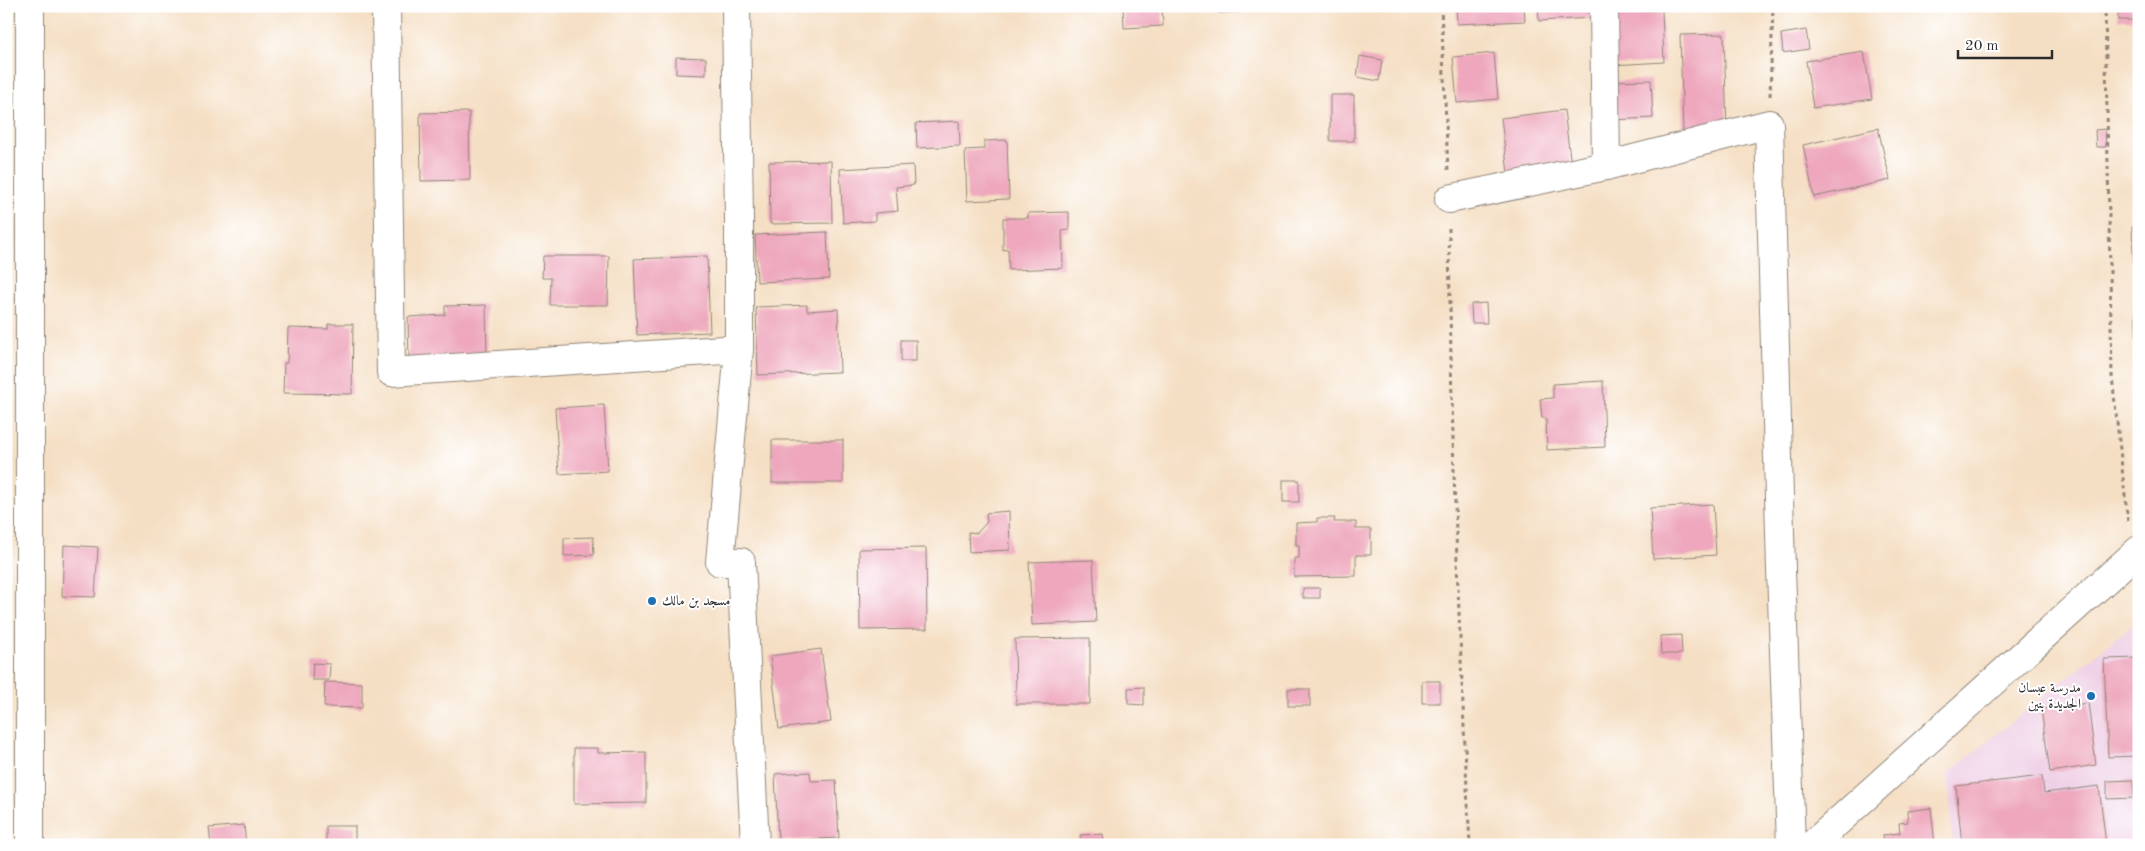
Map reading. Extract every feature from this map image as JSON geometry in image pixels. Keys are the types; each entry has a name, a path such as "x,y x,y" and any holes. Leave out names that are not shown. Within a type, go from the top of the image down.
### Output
{"street":[{"path":"30,6 30,845"},
{"path":"386,6 391,372 739,349"},
{"path":"736,6 739,349 720,562 741,562 755,845"},
{"path":"1604,6 1606,166"},
{"path":"1449,199 1606,166 1769,124 1781,570 1791,845"},
{"path":"1812,845 2135,553"}],"path":[{"path":"1441,6 1449,199 1450,340 1458,621 1470,845"},
{"path":"1769,124 1773,6"},
{"path":"2105,6 2112,376 2135,553"}],"shaded area":[{"name":"مدرسة عبسان الجديدة بنين","path":"2139,620 2139,845 1953,845 1948,773"}],"building":[{"path":"1123,6 1162,6 1163,26 1124,28"},
{"path":"1219,6 1241,6 1241,12 1219,13"},
{"path":"1456,6 1524,6 1525,21 1457,24"},
{"path":"1538,6 1590,6 1591,18 1539,21"},
{"path":"2118,6 2139,6 2139,20 2118,20"},
{"path":"1662,10 1664,62 1612,65 1610,12"},
{"path":"1806,30 1809,49 1783,53 1781,34"},
{"path":"1724,34 1727,131 1683,132 1680,35"},
{"path":"1864,52 1872,99 1813,108 1806,61"},
{"path":"1494,53 1498,99 1457,103 1453,57"},
{"path":"1360,56 1382,60 1379,81 1357,77"},
{"path":"676,57 706,58 706,75 676,74"},
{"path":"1651,80 1653,118 1611,120 1609,81"},
{"path":"1330,95 1354,95 1354,141 1330,141"},
{"path":"1564,110 1571,165 1508,173 1501,118"},
{"path":"469,112 470,180 421,181 420,113"},
{"path":"959,121 960,146 917,148 916,123"},
{"path":"1878,128 1890,180 1814,197 1803,145"},
{"path":"2105,129 2106,147 2096,147 2095,130"},
{"path":"1007,140 1009,199 967,201 965,150 984,149 984,141"},
{"path":"831,161 832,223 770,224 769,162"},
{"path":"913,165 914,185 896,187 898,211 875,213 875,221 843,223 840,169"},
{"path":"1069,212 1069,230 1062,231 1063,268 1009,270 1008,249 1003,250 1003,218 1028,218 1028,213"},
{"path":"2132,227 2139,227 2139,354 2137,354"},
{"path":"827,232 829,279 757,282 755,235"},
{"path":"543,256 609,256 608,305 550,305 551,278 542,278"},
{"path":"707,256 710,332 637,335 634,259"},
{"path":"1486,303 1487,323 1472,323 1471,304"},
{"path":"486,305 487,359 409,362 408,317 445,315 445,306"},
{"path":"807,305 807,311 838,309 840,372 758,375 756,307"},
{"path":"328,324 353,324 352,394 283,393 284,363 287,363 288,328 328,329"},
{"path":"901,340 916,340 916,361 901,361"},
{"path":"1603,381 1605,447 1547,450 1546,418 1542,418 1540,399 1553,398 1553,384"},
{"path":"604,405 608,471 559,474 555,408"},
{"path":"772,440 843,440 843,483 772,483"},
{"path":"1283,480 1299,480 1299,502 1283,502"},
{"path":"1713,504 1716,555 1653,559 1650,508"},
{"path":"1009,511 1010,550 969,552 968,532 977,533 987,522 986,513"},
{"path":"1317,518 1335,518 1334,522 1356,522 1356,529 1371,529 1371,555 1356,555 1356,576 1294,577 1294,558 1299,558 1299,545 1296,545 1296,523 1317,522"},
{"path":"593,537 594,555 564,556 564,538"},
{"path":"64,545 98,547 95,597 62,596"},
{"path":"926,548 927,629 860,630 859,549"},
{"path":"1093,560 1096,622 1032,625 1029,562"},
{"path":"1303,588 1320,588 1320,598 1303,598"},
{"path":"1681,635 1682,654 1661,654 1660,636"},
{"path":"1090,638 1090,704 1016,704 1015,639"},
{"path":"821,649 831,722 779,729 770,656"},
{"path":"2139,658 2139,756 2108,757 2104,659"},
{"path":"313,663 330,664 329,680 312,680"},
{"path":"1422,681 1440,681 1440,703 1422,703"},
{"path":"325,682 362,683 362,708 324,707"},
{"path":"1144,687 1144,705 1128,704 1128,688"},
{"path":"1288,689 1310,689 1310,706 1288,706"},
{"path":"2088,703 2096,765 2050,772 2041,709"},
{"path":"574,748 598,748 598,753 646,752 646,803 574,804"},
{"path":"810,772 811,781 836,780 839,838 778,841 775,774"},
{"path":"2042,776 2044,793 2099,786 2106,845 1962,845 1956,786"},
{"path":"2133,780 2134,798 2107,799 2107,781"},
{"path":"6,805 9,805 8,845 6,845"},
{"path":"1931,808 1935,845 1884,845 1883,835 1900,833 1899,823 1908,822 1907,811"},
{"path":"244,825 246,845 211,845 209,828"},
{"path":"326,826 355,826 355,845 326,845"},
{"path":"1103,834 1104,845 1081,845 1080,835"},
{"path":"927,841 927,845 903,845 903,843"}],"place":[{"name":"مسجد بن مالك","path":"652,601"},
{"name":"مدرسة عبسان الجديدة بنين","path":"2091,696"}]}
